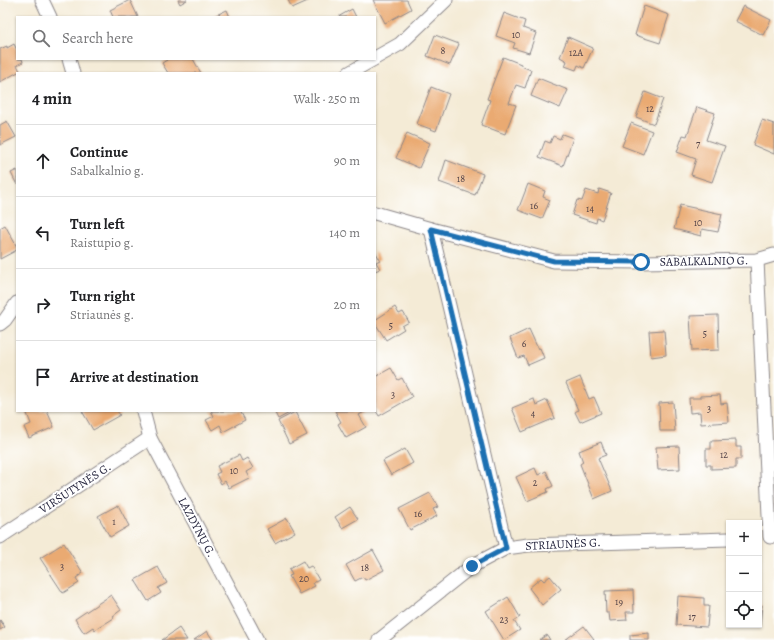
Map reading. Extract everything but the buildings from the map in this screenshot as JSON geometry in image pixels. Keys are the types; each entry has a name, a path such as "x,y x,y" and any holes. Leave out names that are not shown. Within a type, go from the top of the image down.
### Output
{"street":[{"path":"42,0 50,16"},
{"path":"376,58 400,44 446,0"},
{"path":"69,60 73,72"},
{"path":"351,72 372,60"},
{"name":"SABALKALNIO G.","path":"376,213 554,261 641,262 757,260 774,255"},
{"path":"431,229 506,548"},
{"path":"757,260 768,537"},
{"path":"0,324 5,320 16,304"},
{"name":"LAZDYNŲ G.","path":"143,412 150,438 257,640"},
{"name":"VIRŠUTYNĖS G.","path":"0,537 150,438"},
{"name":"STRIAUNĖS G.","path":"379,640 472,566 506,548 528,544 726,538"}],"route":[{"path":"472,566 506,548 431,229 554,261 641,262"}]}
